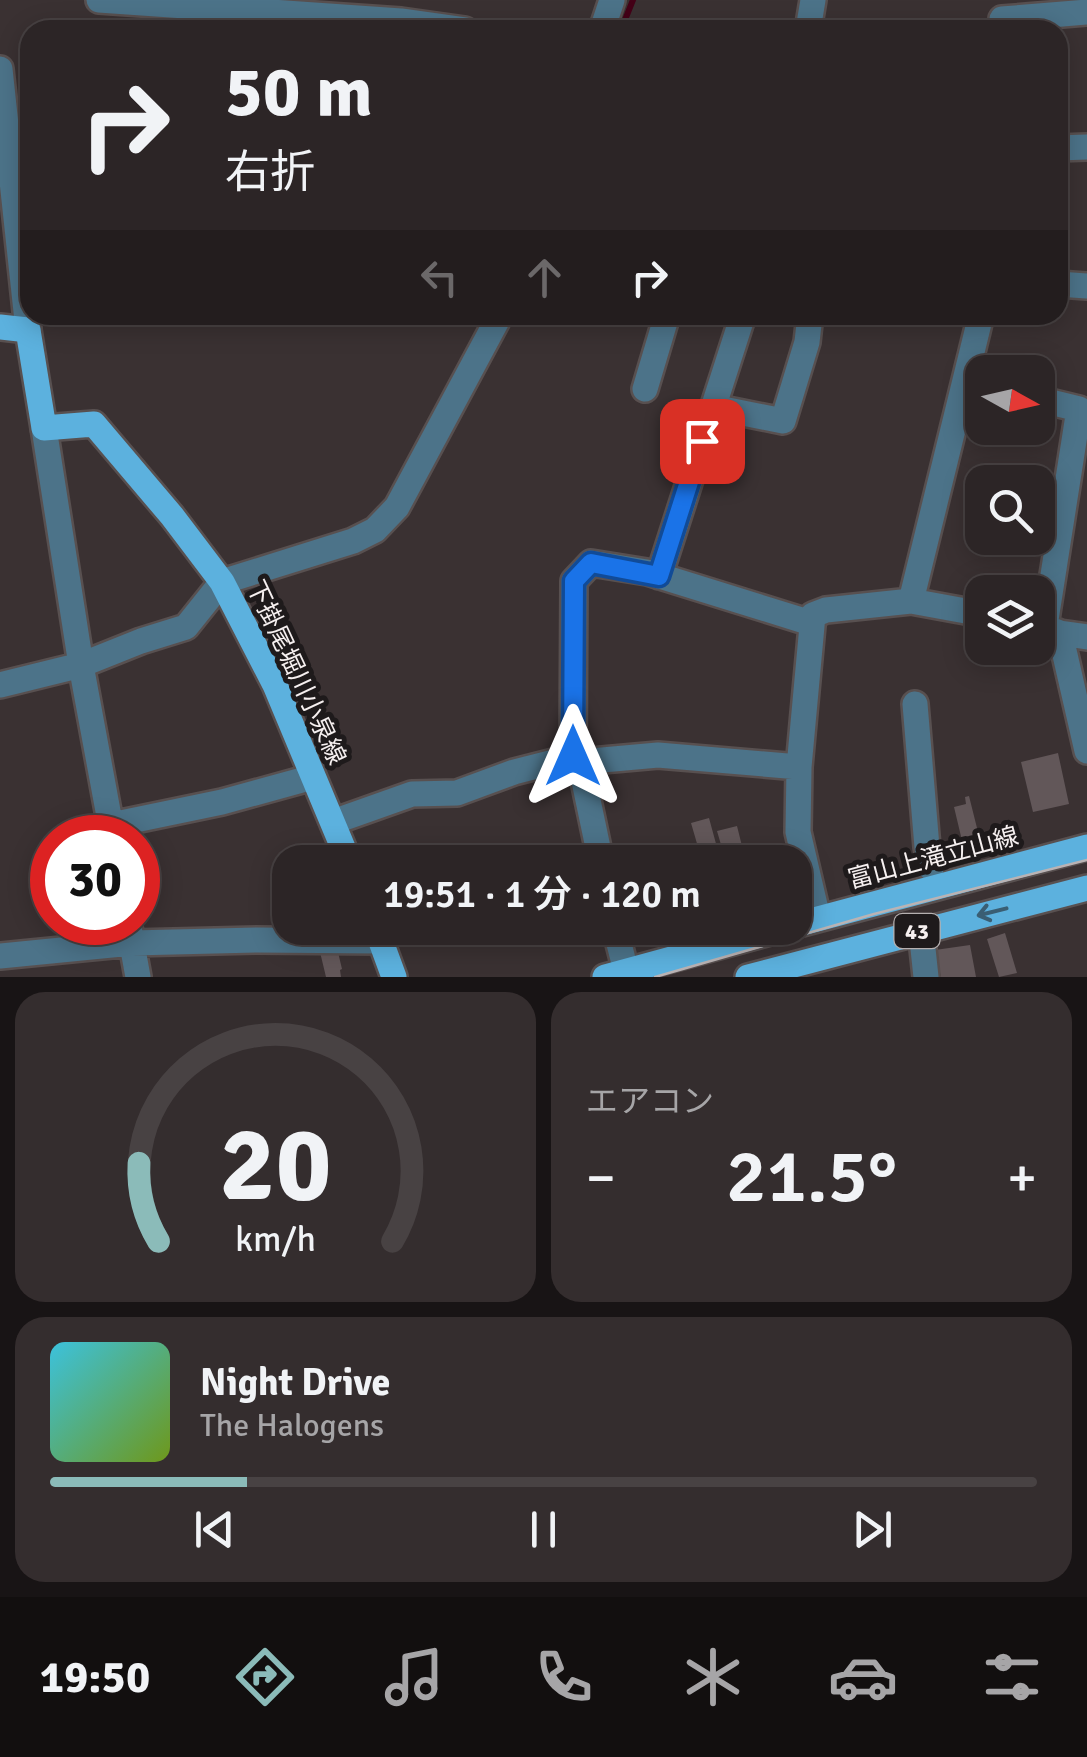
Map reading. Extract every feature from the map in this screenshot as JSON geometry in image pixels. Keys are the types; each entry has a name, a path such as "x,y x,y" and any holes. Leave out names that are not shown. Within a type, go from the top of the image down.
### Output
{"main road":[{"path":"0,327 28,330 44,428"},
{"name":"下掛尾堀川小泉線","path":"44,428 94,424 222,582 275,685 343,845"},
{"name":"富山上滝立山線","path":"812,920 1087,847"},
{"name":"43","path":"748,977 1087,888"},
{"path":"382,945 394,977"},
{"path":"615,974 722,945"}],"street":[{"path":"99,0 192,3 241,20 403,10 426,20"},
{"path":"1001,16 1087,12"},
{"path":"0,69 20,248"},
{"path":"28,325 28,330"},
{"path":"0,685 80,665 186,627 222,582 353,541 375,530 398,507 495,325"},
{"path":"646,389 664,325"},
{"path":"659,576 740,325"},
{"path":"713,408 783,421 809,325"},
{"path":"977,355 980,325"},
{"path":"1055,404 1079,410 1055,575"},
{"path":"912,601 965,415"},
{"path":"44,428 80,665 109,815"},
{"path":"597,845 576,760 574,581 591,563 659,576 811,624"},
{"path":"799,845 800,767 813,615 826,610 912,601 965,611"},
{"path":"1055,630 1087,637"},
{"path":"1055,653 1087,752"},
{"path":"915,704 931,868"},
{"path":"333,822 412,794 457,793 514,772 576,760 658,755 800,767"},
{"path":"160,818 313,777"},
{"path":"921,930 926,977"},
{"path":"160,935 272,939"},
{"path":"0,956 62,945"},
{"path":"132,945 138,977"},
{"path":"615,945 615,974"}],"building":[{"path":"1058,753 1069,804 1033,812 1021,762"},
{"path":"969,796 981,844 964,849 954,807 966,804 965,797"},
{"path":"709,818 716,845 697,845 691,823"},
{"path":"737,826 742,845 721,845 717,831"},
{"path":"1005,933 1017,973 999,977 987,939"},
{"path":"970,945 976,977 941,977 935,950"},
{"path":"337,948 341,977 326,977 320,952"}],"waterway":[{"path":"625,20 633,0"}],"tram line":[{"path":"655,977 874,914 1087,860"}],"route":[{"path":"573,756 574,581 591,563 659,576 702,441"}]}
